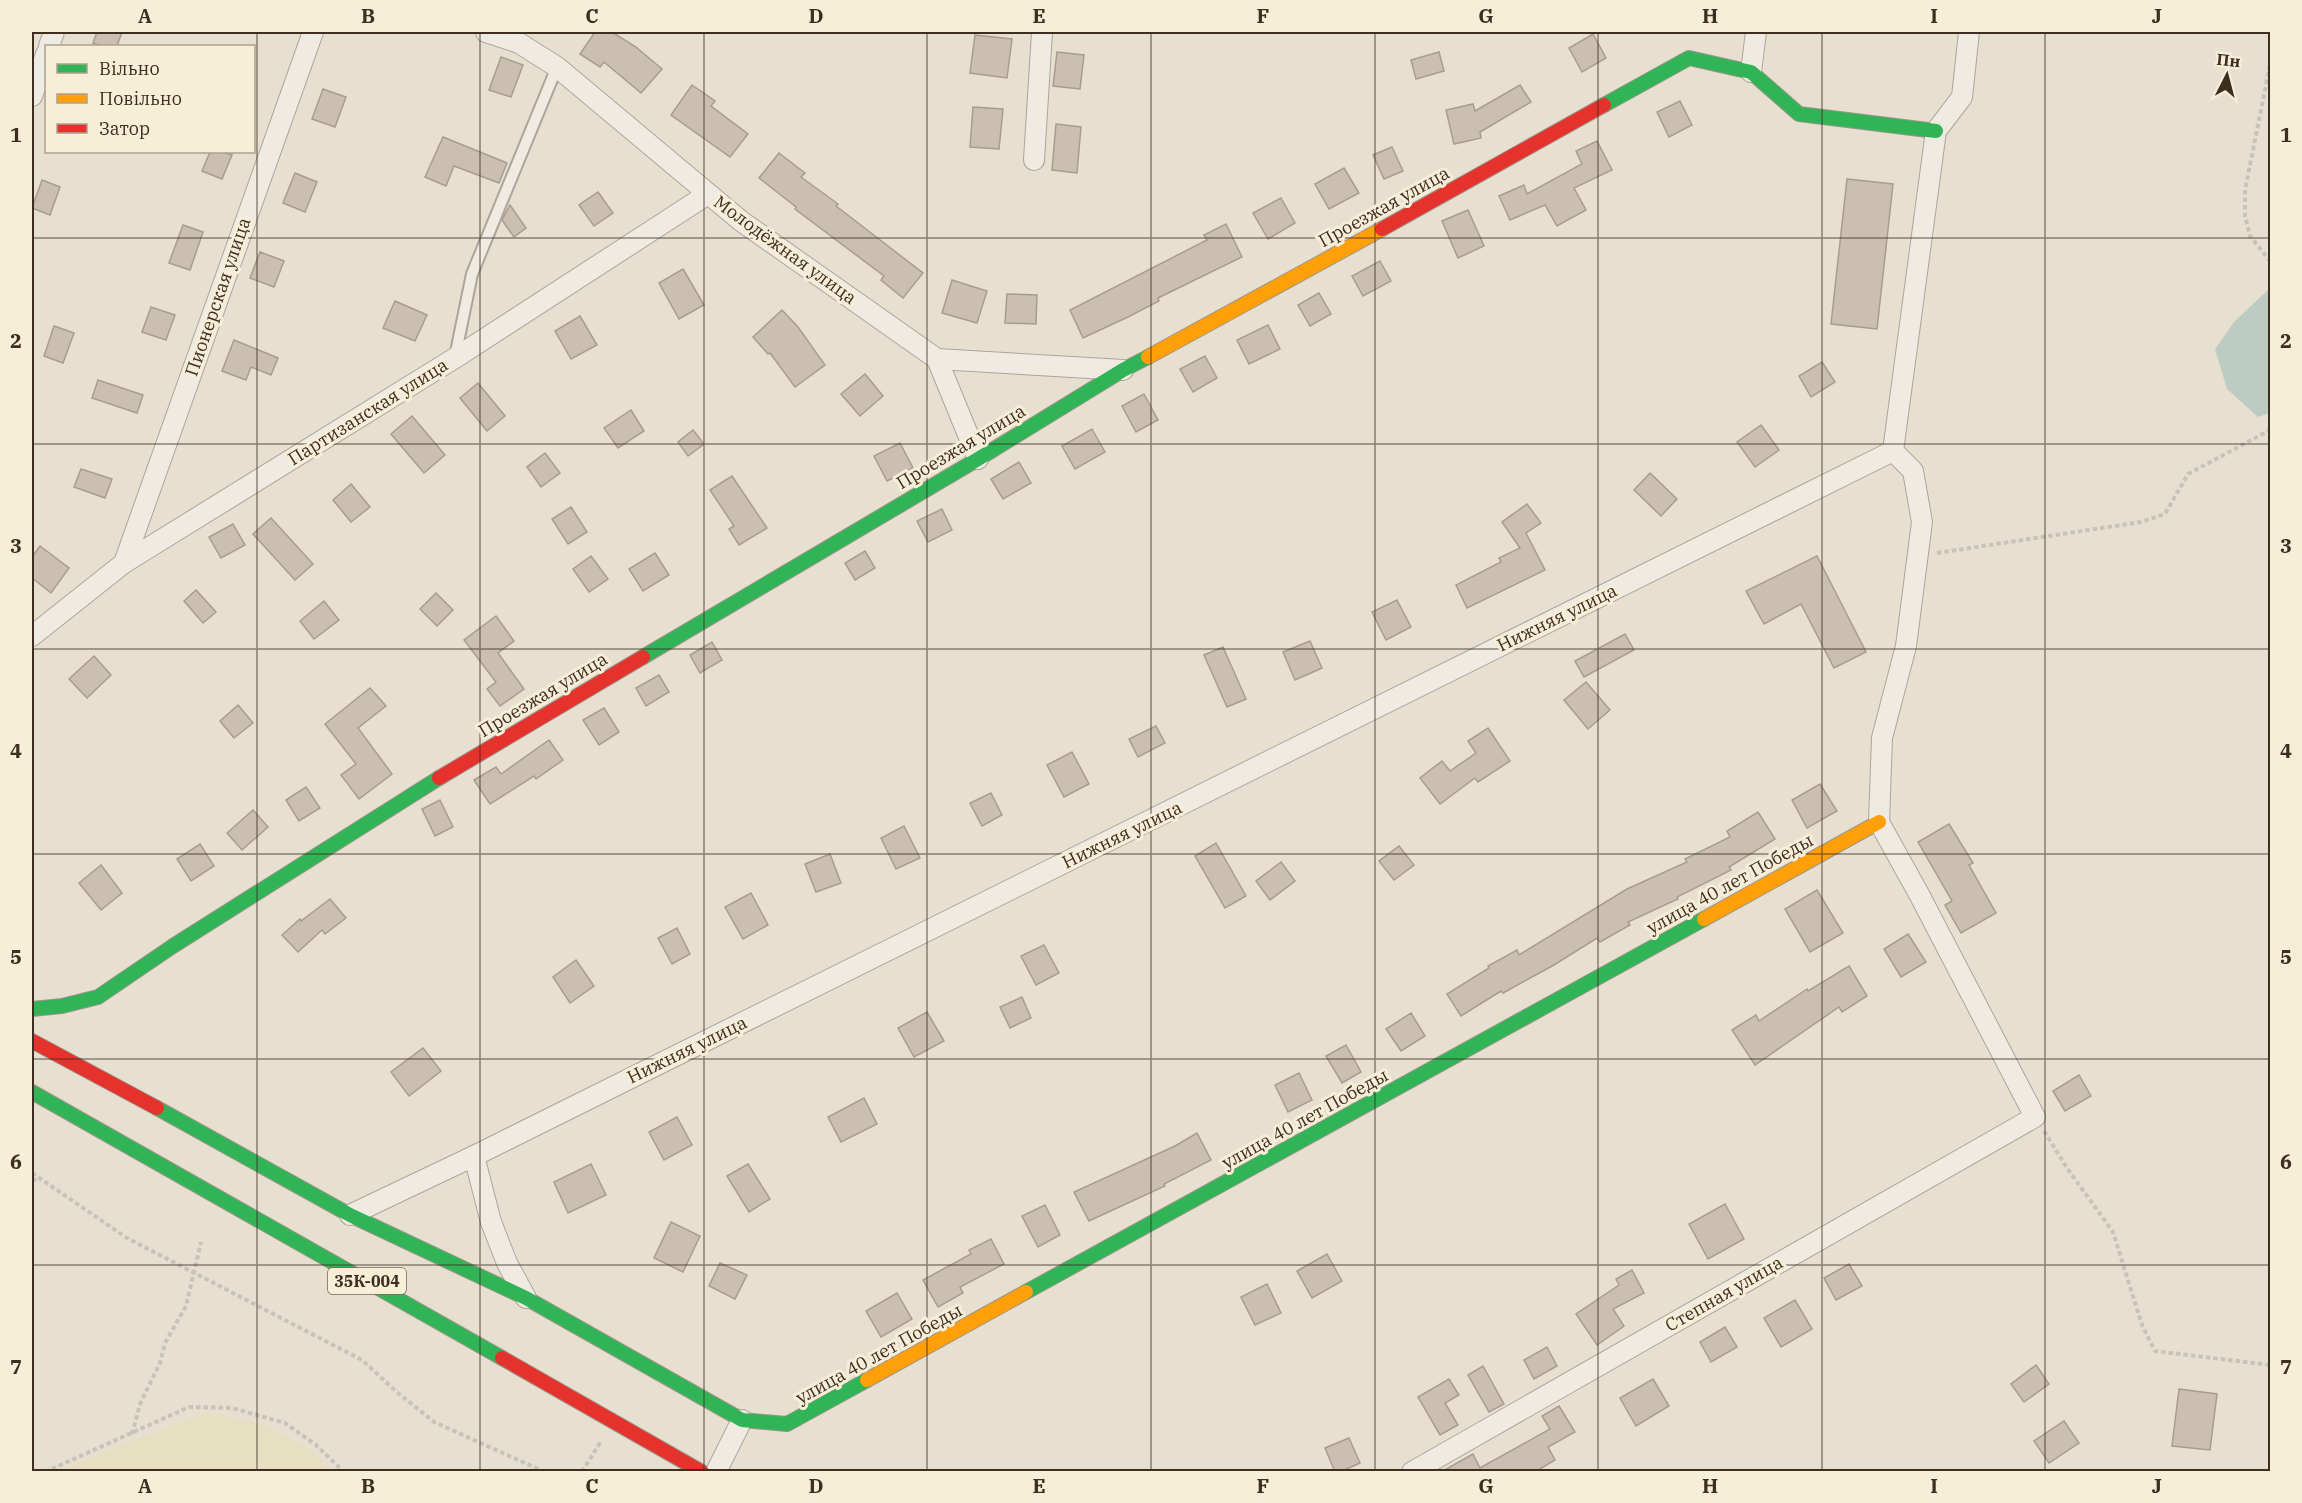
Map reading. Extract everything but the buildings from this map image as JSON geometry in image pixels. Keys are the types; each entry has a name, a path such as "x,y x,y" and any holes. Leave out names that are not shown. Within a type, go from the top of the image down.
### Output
{"street":[{"name":"Пионерская улица","path":"124,563 313,32"},
{"name":"Молодёжная улица","path":"486,32 519,43 557,67 741,221 937,359"},
{"path":"1034,160 1042,32"},
{"path":"1751,72 1756,32"},
{"path":"1969,32 1962,97 1936,131 1893,451 1912,471 1922,522 1906,646 1882,738 1879,822 2035,1117"},
{"path":"32,96 45,57"},
{"name":"Проезжая улица","path":"32,1009 62,1006 98,997 183,940 486,749 978,459 1122,370 1177,343 1689,58 1751,72 1799,114 1936,131"},
{"name":"Партизанская улица","path":"32,636 124,563 455,358 708,194"},
{"path":"978,459 937,359 1122,370"},
{"name":"Нижняя улица","path":"350,1215 474,1156 1893,451"},
{"name":"улица 40 лет Победы","path":"742,1420 788,1424 792,1422 1879,822"},
{"path":"32,1041 246,1156 350,1215 526,1298 742,1420 716,1472"},
{"name":"35К-004","path":"32,1092 702,1472"},
{"name":"Степная улица","path":"1412,1472 2035,1117"},
{"path":"474,1156 491,1222 507,1263 526,1298"}],"lane":[{"path":"455,358 472,274 557,67"}],"path":[{"path":"2271,65 2245,189 2245,207 2250,236 2271,261"},
{"path":"1917,556 2141,522 2165,514 2188,474 2271,430"},
{"path":"2035,1117 2067,1168 2113,1232 2142,1325 2155,1352 2271,1365"},
{"path":"32,1173 127,1238 362,1360 434,1422 545,1472"},
{"path":"32,1180 42,1179"},
{"path":"132,1434 140,1404 160,1363 165,1343 186,1306 201,1242"},
{"path":"45,1472 189,1407 232,1408 285,1423 316,1445 344,1472"},
{"path":"582,1472 613,1421"}],"shaded area":[{"path":"2270,288 2270,413 2258,417 2227,389 2215,349 2234,322"},
{"path":"208,1412 267,1426 306,1447 333,1471 64,1471 72,1465"}],"traffic: fast":[{"path":"1604,105 1689,58 1751,72 1799,114 1936,131"},
{"path":"643,657 1148,357"},
{"path":"32,1009 62,1006 98,997 173,946 439,778"},
{"path":"1026,1292 1704,919"},
{"path":"32,1092 502,1358"},
{"path":"157,1108 350,1215 526,1298 742,1420 787,1424 867,1380"}],"traffic: slow":[{"path":"1148,357 1382,229"},
{"path":"1704,919 1879,822"},
{"path":"867,1380 1026,1292"}],"traffic: jam":[{"path":"1382,229 1604,105"},
{"path":"439,778 643,657"},
{"path":"32,1041 157,1108"},
{"path":"502,1358 702,1472"}]}
